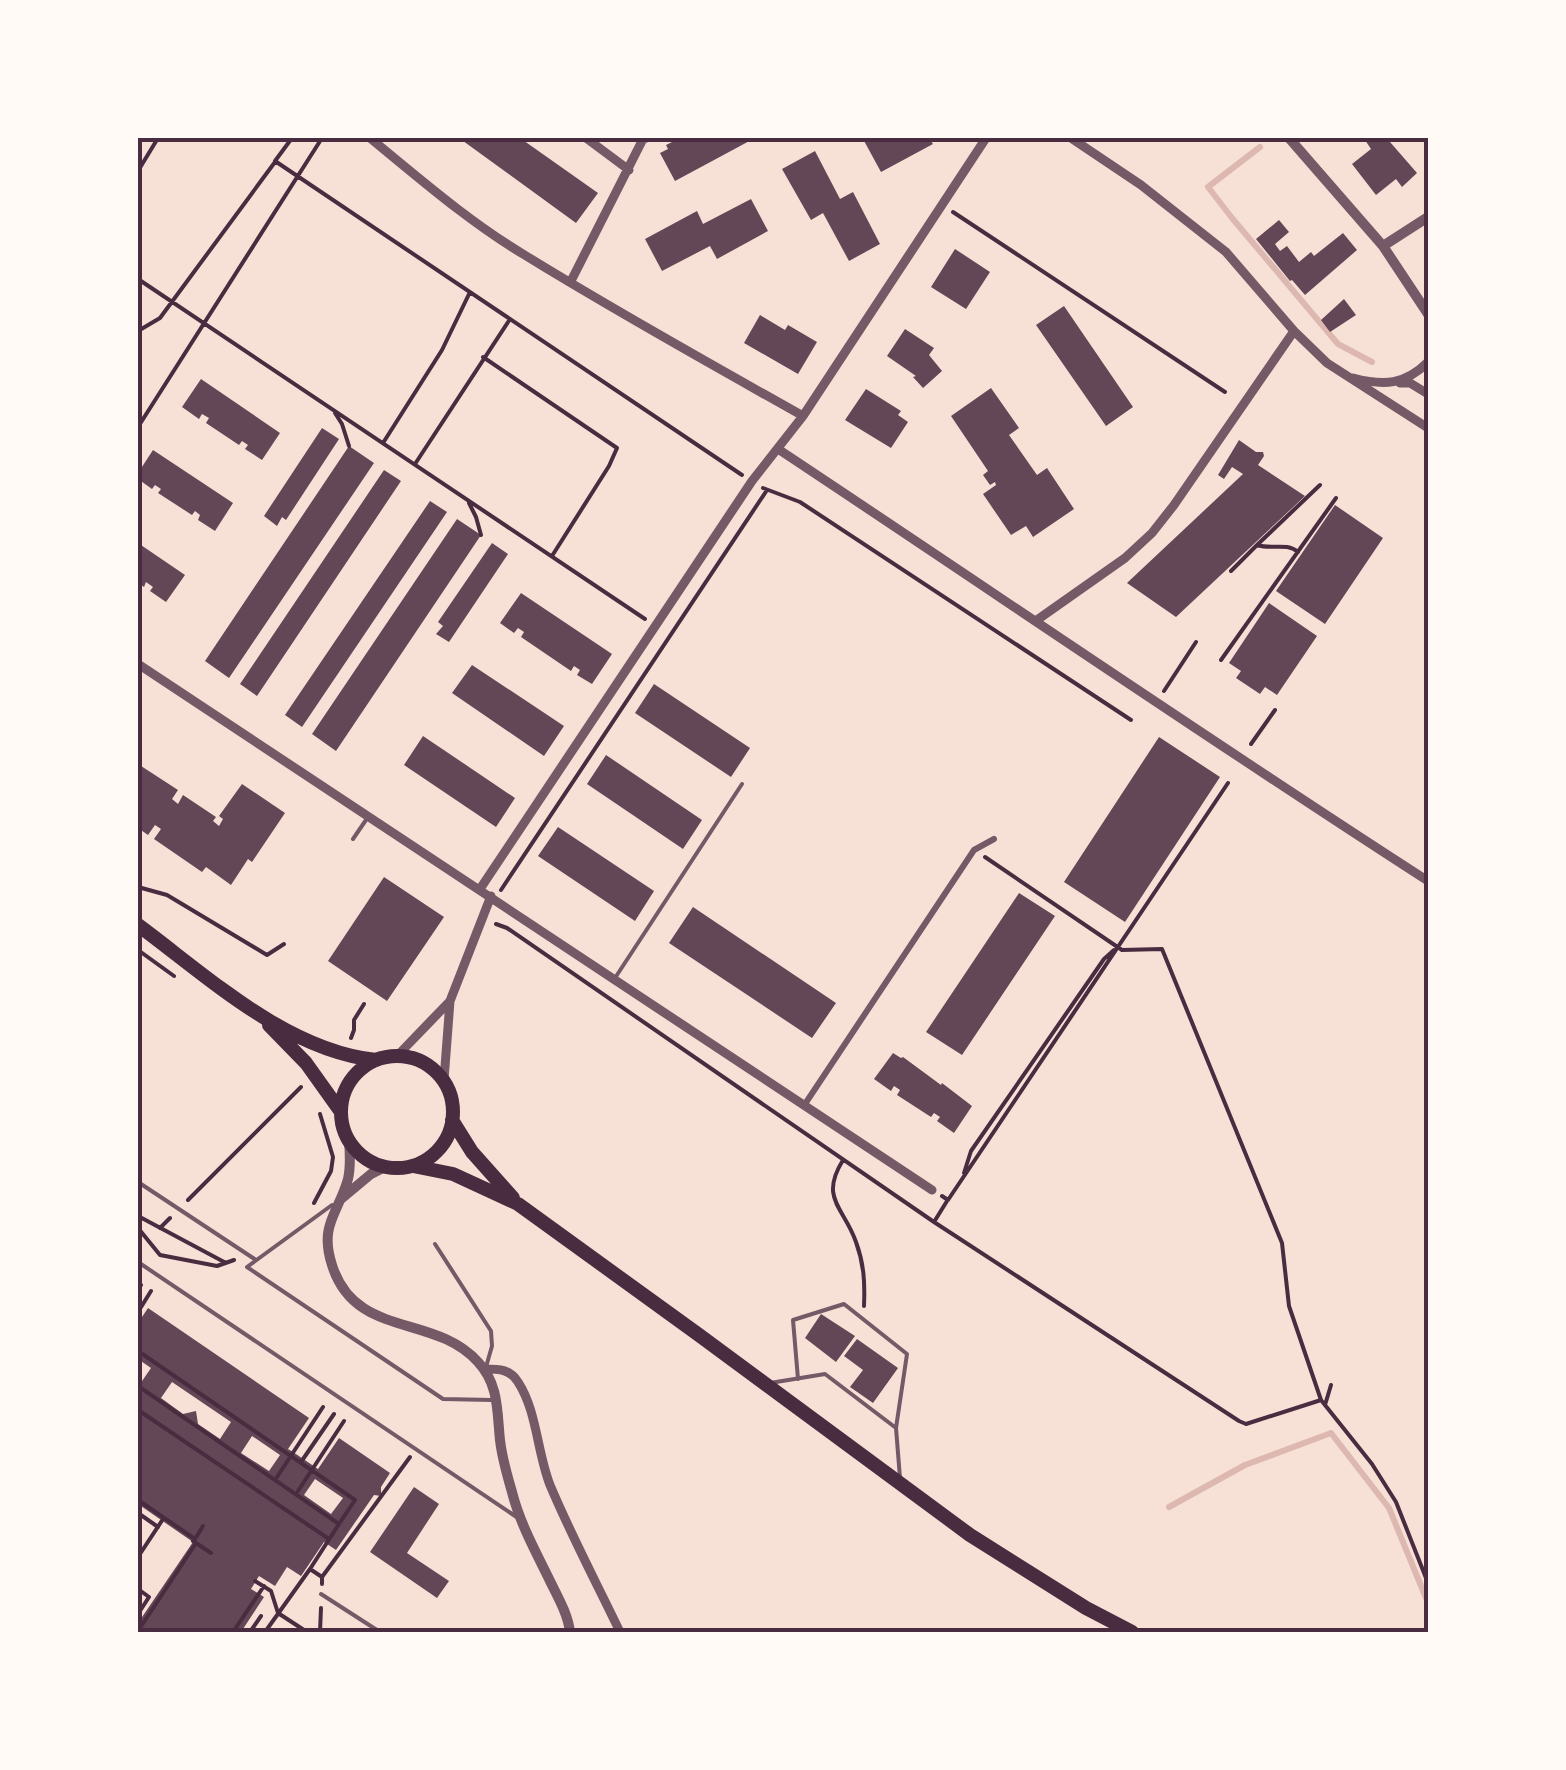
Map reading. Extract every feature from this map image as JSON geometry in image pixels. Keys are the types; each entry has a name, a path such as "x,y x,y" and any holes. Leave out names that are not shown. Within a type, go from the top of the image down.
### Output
{"main road":[{"path":"138,925 258,1014 298,1036 359,1058 415,1058 430,1066 444,1080 451,1096 451,1128 434,1155 412,1166"},
{"path":"258,1014 306,1063 341,1112"},
{"path":"376,1060 351,1080 341,1112 343,1129 363,1156 386,1167 412,1166 453,1174 518,1204 970,1534 1086,1608 1132,1632"},
{"path":"452,1120 472,1152 518,1204"}],"street":[{"path":"370,138 522,254 803,416"},
{"path":"586,138 629,170"},
{"path":"571,282 647,138"},
{"path":"480,889 752,481 803,416 986,138"},
{"path":"1072,138 1141,185 1226,252 1294,332 1327,363 1428,428"},
{"path":"1288,138 1383,246 1428,316"},
{"path":"1383,246 1428,217"},
{"path":"1036,620 1126,558 1152,533 1294,332"},
{"path":"1392,382 1416,374 1428,362"},
{"path":"1345,376 1367,382 1410,383 1428,394"},
{"path":"778,449 1242,761 1428,881"},
{"path":"138,664 932,1190"},
{"path":"804,1104 974,850 994,839"},
{"path":"444,1080 450,1001 492,896"},
{"path":"397,1056 450,1001"},
{"path":"349,1141 349,1176 328,1225 332,1266 343,1288 359,1306 377,1317 452,1341 484,1369 497,1400 500,1442 512,1492 570,1632"},
{"path":"340,1200 371,1174 386,1167"},
{"path":"484,1369 511,1372 520,1383 551,1486 620,1632"}],"lane":[{"path":"615,978 742,784"},
{"path":"353,838 368,817"},
{"path":"138,1182 256,1260"},
{"path":"340,1200 247,1268 443,1399 497,1400"},
{"path":"435,1244 491,1330 491,1354 484,1369"},
{"path":"138,1262 522,1521"},
{"path":"798,1379 793,1320 844,1304 906,1354 896,1428 900,1483"},
{"path":"766,1384 826,1374 896,1428"},
{"path":"321,1594 380,1632"}],"path":[{"path":"138,171 158,138"},
{"path":"139,329 160,318 292,138"},
{"path":"138,427 322,138"},
{"path":"276,161 736,471"},
{"path":"940,204 1225,392"},
{"path":"138,279 645,619"},
{"path":"383,442 442,350 470,292"},
{"path":"414,464 510,319"},
{"path":"483,358 617,448 552,556"},
{"path":"332,409 349,446"},
{"path":"1231,572 1320,485"},
{"path":"512,873 766,490 800,502 1130,720"},
{"path":"1222,660 1336,498"},
{"path":"466,499 481,536"},
{"path":"1258,544 1270,548 1286,546 1298,552"},
{"path":"1152,687 1162,694 1196,642"},
{"path":"1251,744 1275,710"},
{"path":"934,1222 1228,782"},
{"path":"974,850 1122,950 1162,949 1282,1243 1289,1306 1323,1402 1372,1464 1396,1502 1428,1583"},
{"path":"138,887 166,895 267,955 284,944"},
{"path":"507,928 934,1222 1246,1424 1323,1402 1331,1385"},
{"path":"962,1179 972,1152 1104,959 1118,947"},
{"path":"138,950 186,984"},
{"path":"345,1045 364,1004"},
{"path":"160,1228 305,1084"},
{"path":"307,1214 331,1171 334,1157 320,1108"},
{"path":"843,1160 832,1188 855,1236 866,1275 864,1320"},
{"path":"932,1190 948,1200"},
{"path":"138,1216 226,1263"},
{"path":"138,1228 160,1255 217,1266 248,1254"},
{"path":"138,1312 151,1292"},
{"path":"138,1351 355,1500 264,1632"},
{"path":"138,1386 339,1524"},
{"path":"275,1478 323,1407"},
{"path":"138,1410 329,1539"},
{"path":"302,1462 334,1414"},
{"path":"297,1492 344,1421"},
{"path":"310,1569 322,1577 343,1543 416,1449"},
{"path":"275,1478 290,1454"},
{"path":"297,1492 313,1470"},
{"path":"280,1494 285,1486"},
{"path":"138,1500 211,1553"},
{"path":"138,1513 158,1526"},
{"path":"138,1557 164,1518"},
{"path":"138,1632 203,1526"},
{"path":"255,1581 270,1591 278,1613 308,1632"},
{"path":"234,1632 264,1586"},
{"path":"138,1589 149,1597 138,1614"},
{"path":"142,1607 150,1612"},
{"path":"250,1632 261,1616"}],"building":[{"path":"459,138 520,138 598,193 576,223"},
{"path":"680,138 755,138 675,181 660,153"},
{"path":"929,138 933,144 881,172 863,139"},
{"path":"1395,138 1390,142 1417,173 1402,187 1396,179 1376,195 1352,164 1371,149 1365,140"},
{"path":"815,151 840,199 853,192 880,244 849,261 823,213 811,220 782,169"},
{"path":"751,199 768,231 717,259 710,246 662,271 645,239 697,211 703,224"},
{"path":"1279,220 1289,232 1275,244 1280,251 1287,246 1299,262 1311,252 1314,256 1343,233 1357,250 1305,295 1256,239"},
{"path":"955,249 990,272 966,309 931,287"},
{"path":"1344,299 1356,315 1330,332 1321,320"},
{"path":"1064,306 1133,407 1106,426 1036,325"},
{"path":"760,315 817,342 798,374 744,343"},
{"path":"905,329 934,348 929,355 942,371 923,388 913,377 916,376 887,356"},
{"path":"201,379 280,433 262,460 245,449 248,445 242,441 239,445 206,423 209,418 202,414 199,419 182,407"},
{"path":"991,388 1019,428 1009,435 1037,475 1047,468 1074,509 1033,537 1026,526 1011,535 983,494 995,482 990,485 983,475 988,471 951,416"},
{"path":"866,389 901,411 898,415 908,422 891,448 845,420"},
{"path":"322,428 339,439 286,520 282,517 277,526 264,516"},
{"path":"1239,440 1256,452 1263,452 1258,465 1305,496 1176,617 1127,583 1243,474 1232,467 1224,479 1218,475"},
{"path":"349,446 374,463 229,678 205,661"},
{"path":"153,450 233,503 215,531 198,520 200,515 195,511 192,515 158,493 161,489 155,485 152,489 138,479"},
{"path":"384,470 401,481 257,696 240,684"},
{"path":"430,501 447,512 302,727 285,715"},
{"path":"1335,505 1383,538 1325,624 1276,591"},
{"path":"457,519 481,535 336,751 312,734"},
{"path":"138,543 185,575 166,602 150,591 153,587 146,582 144,587 138,583"},
{"path":"492,543 508,554 449,642 436,634 443,626 438,622"},
{"path":"521,593 612,654 592,684 577,675 580,670 574,666 571,671 521,637 524,632 518,628 514,633 500,623"},
{"path":"1269,603 1317,636 1277,695 1265,687 1260,694 1236,678 1241,671 1229,663"},
{"path":"472,665 564,726 544,756 452,693"},
{"path":"654,684 750,748 731,777 635,713"},
{"path":"423,736 515,798 496,827 404,765"},
{"path":"1159,737 1220,777 1125,922 1064,882"},
{"path":"606,755 702,820 683,849 587,784"},
{"path":"138,764 178,790 172,799 178,804 183,795 216,817 213,821 219,826 223,819 219,816 242,784 285,813 231,885 206,867 202,872 154,839 161,829 155,825 148,835 138,828"},
{"path":"558,827 654,891 635,921 538,856"},
{"path":"384,877 444,917 387,1001 328,961"},
{"path":"1019,893 1055,916 962,1055 926,1032"},
{"path":"693,907 836,1003 812,1038 669,943"},
{"path":"893,1053 972,1106 954,1133 937,1121 940,1117 934,1113 931,1117 897,1095 900,1090 894,1086 891,1091 874,1079"},
{"path":"148,1308 309,1418 288,1449 318,1469 339,1438 390,1473 381,1487 381,1496 374,1495 336,1550 324,1542 301,1576 287,1567 275,1586 259,1576 251,1589 264,1597 241,1632 138,1632 138,1623 193,1542 138,1504 138,1382 151,1368 138,1359 138,1323","holes":["172,1382 231,1422 220,1439 198,1424 196,1411 183,1414 161,1398","252,1436 280,1455 269,1471 241,1453","315,1479 343,1498 331,1514 304,1495"]},
{"path":"821,1314 855,1336 836,1362 805,1338"},
{"path":"857,1339 898,1368 873,1403 850,1387 863,1370 844,1356"},
{"path":"414,1487 439,1504 407,1553 449,1581 437,1598 370,1552"}],"waterway":[{"path":"1260,147 1208,187 1338,344 1372,362"},
{"path":"1169,1507 1245,1465 1331,1433 1389,1508 1428,1603"}]}
